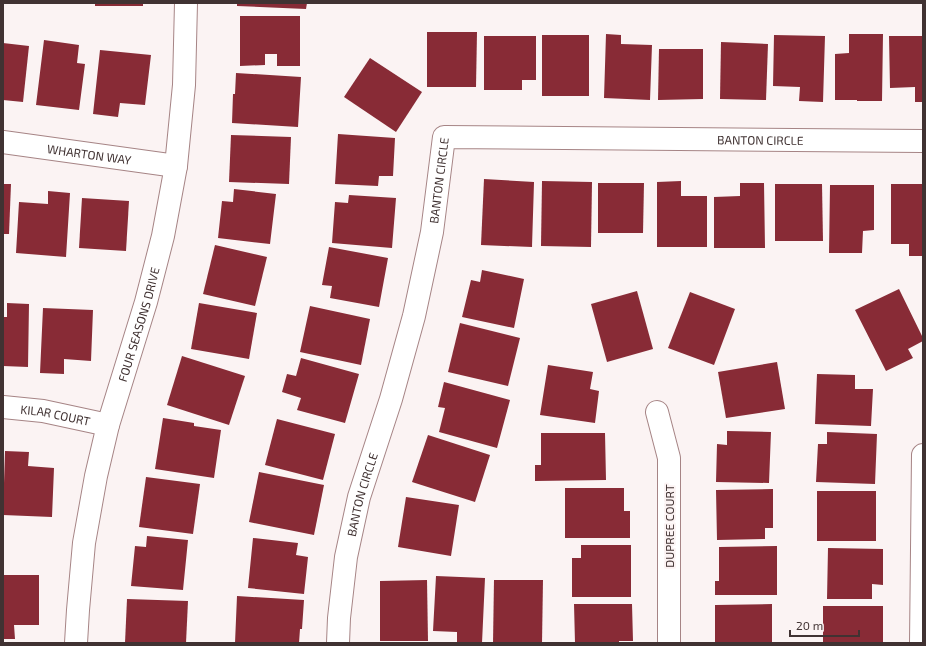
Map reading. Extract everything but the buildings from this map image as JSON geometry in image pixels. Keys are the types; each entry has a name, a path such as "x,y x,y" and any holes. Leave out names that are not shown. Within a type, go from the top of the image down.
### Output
{"street":[{"name":"FOUR SEASONS DRIVE","path":"76,643 84,543 96,476 108,425 146,302 163,236 176,166 184,85 186,3"},
{"name":"BANTON CIRCLE","path":"338,643 339,618 346,557 359,497 391,399 414,316 432,232 444,137 923,141"},
{"name":"WHARTON WAY","path":"3,142 176,166"},
{"name":"KILAR COURT","path":"3,407 43,410 108,425"},
{"name":"DUPREE COURT","path":"657,412 670,458 669,643"},
{"path":"921,643 923,455"}]}
